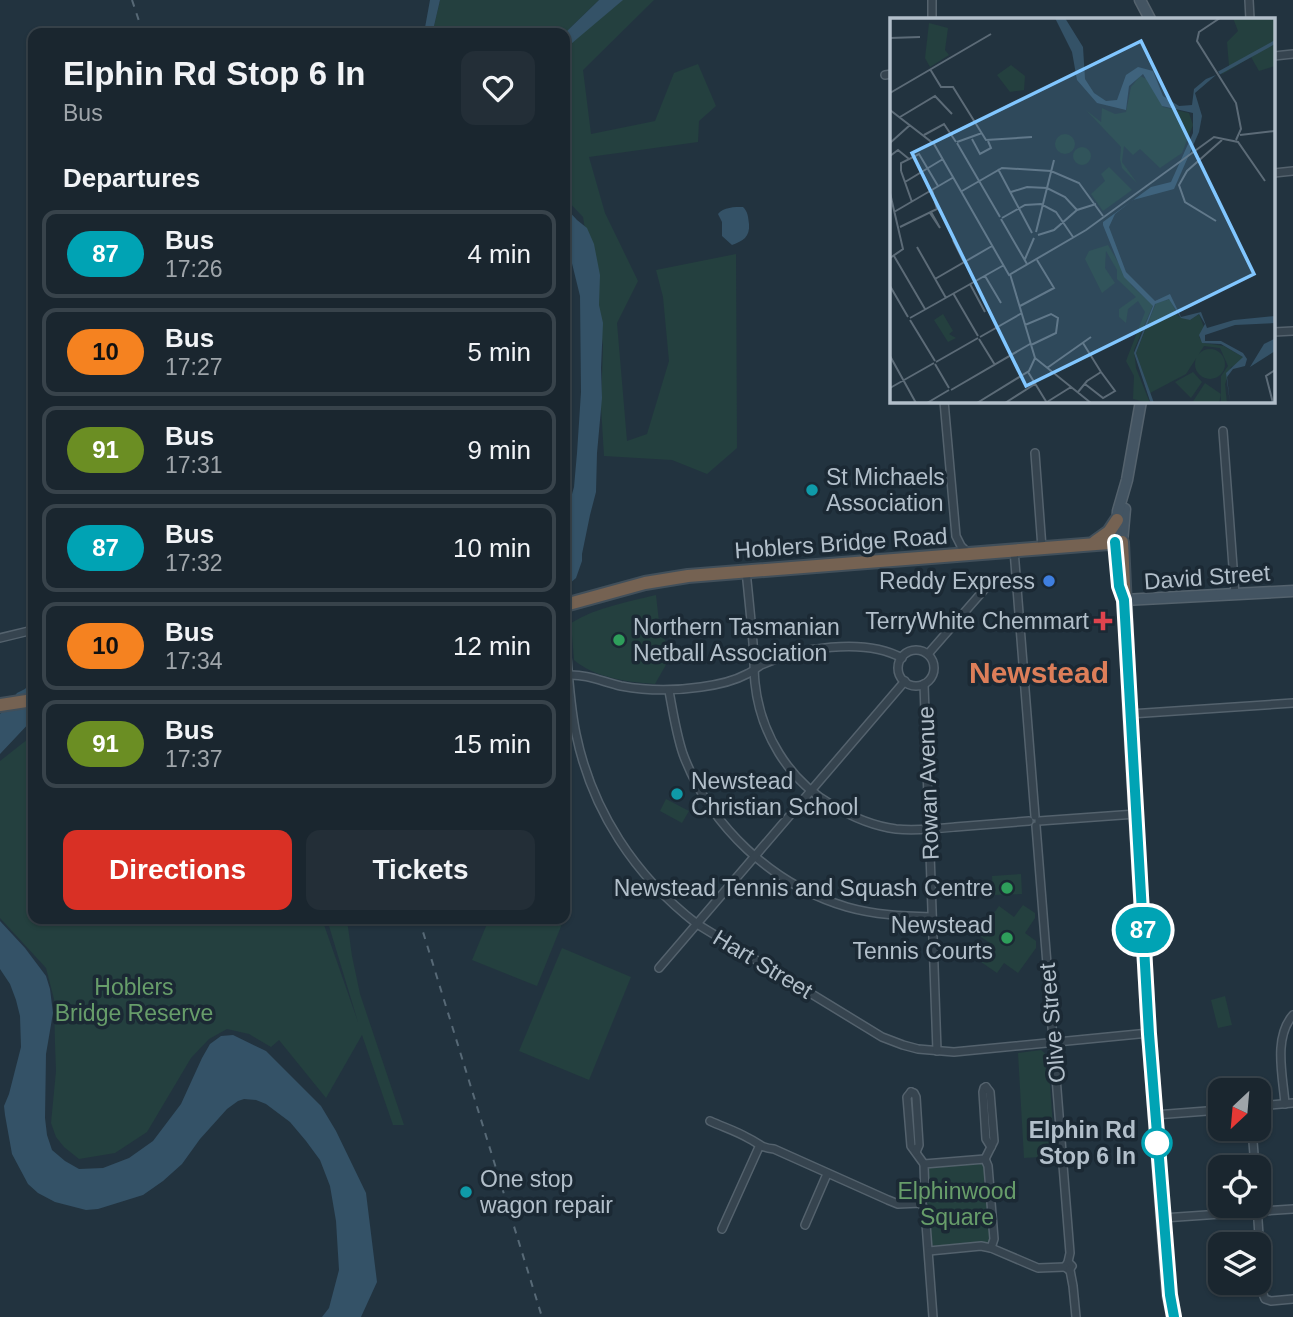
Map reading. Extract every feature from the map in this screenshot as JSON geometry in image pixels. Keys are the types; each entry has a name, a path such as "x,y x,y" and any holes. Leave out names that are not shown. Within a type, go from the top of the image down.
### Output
{"highway":[{"path":"1091,544 1109,532 1117,520"},
{"name":"Hoblers Bridge Road","path":"570,604 645,583 680,578 1119,542"},
{"path":"1119,542 1125,585 1149,1034 1163,1219 1174,1317"},
{"path":"0,705 28,701"}],"street":[{"path":"932,0 932,18"},
{"path":"1140,0 1149,18"},
{"path":"1249,0 1251,18"},
{"path":"944,402 956,536 961,546 970,554"},
{"path":"1119,542 1141,402"},
{"path":"1223,431 1235,594"},
{"path":"1035,453 1041,548"},
{"path":"1119,542 1117,520 1127,480"},
{"name":"Olive Street","path":"1014,550 1069,1240 1068,1266 1076,1317"},
{"path":"746,571 755,683 771,739 795,775 837,809 864,821 895,829 930,829 1136,814"},
{"path":"928,654 989,584 999,580 1017,580"},
{"name":"David Street","path":"1124,600 1293,590"},
{"path":"0,638 28,631"},
{"path":"570,675 581,674 630,687 669,691 711,686 748,674 761,665 816,649 853,647 882,650 901,658"},
{"path":"911,651 928,654 934,664 932,676 924,684 914,685 905,681 900,673 901,658 911,651"},
{"path":"659,968 905,681"},
{"name":"Rowan Avenue","path":"924,684 937,1051"},
{"name":"Hart Street","path":"570,690 582,760 599,805 631,860 674,906 697,924 882,1037 903,1045 954,1052 1149,1034"},
{"path":"669,691 683,753 693,776 721,822 755,857 785,879 846,906 887,915 932,917"},
{"path":"1130,714 1293,703"},
{"path":"1271,1105 1289,1103 1281,1045 1287,1022 1293,1015"},
{"path":"991,1147 986,1139 983,1092 986,1087 990,1092 994,1141 991,1147 985,1159 988,1166 994,1239 991,1248"},
{"path":"916,1152 919,1145 916,1097 911,1092 907,1097 912,1149 924,1164 925,1196 920,1203"},
{"path":"1155,1115 1208,1111"},
{"path":"710,1121 746,1136 759,1147 774,1149 898,1204 920,1203"},
{"path":"722,1229 759,1147"},
{"path":"924,1164 985,1159"},
{"path":"804,1225 827,1174"},
{"path":"920,1203 925,1210 933,1317"},
{"path":"1271,1209 1293,1209"},
{"path":"1163,1219 1208,1214"},
{"path":"1259,1218 1265,1299 1293,1299"},
{"path":"929,1251 981,1246 1038,1268 1068,1266"}],"green space":[{"path":"440,0 599,0 570,28 434,26"},
{"path":"622,0 654,0 583,70 591,134 655,121 674,73 698,64 716,106 699,121 698,142 589,157 605,213 638,281 617,323 627,441 647,434 669,361 663,297 656,270 736,254 737,448 707,474 672,460 604,456 601,407 603,345 583,217 570,203 570,43"},
{"name":"Northern Tasmanian Netball Association","path":"656,595 660,631 671,656 655,684 602,675 574,660 571,623 602,609"},
{"name":"Hoblers Bridge Reserve","path":"28,739 28,924 324,924 358,1022 328,924 347,924 360,994 404,1125 393,1125 362,1035 326,1098 279,1040 271,1047 249,1034 227,1029 209,1039 191,1058 147,1132 115,1153 79,1159 64,1147 56,1137 51,1123 56,1071 54,999 46,968 0,918 0,761"},
{"path":"666,799 689,811 682,823 660,811"},
{"path":"1021,874 1022,894 993,895 992,876"},
{"name":"Newstead Tennis Courts","path":"1023,905 1035,913 1035,918 1025,933 1036,941 1036,948 1018,973 1004,963 997,973 981,962 993,945 978,935 999,906 1014,917"},
{"path":"487,924 562,924 537,986 472,960"},
{"path":"562,948 631,977 589,1080 519,1051"},
{"path":"1225,996 1232,1025 1218,1028 1211,1000"},
{"path":"1041,1050 1048,1056 1055,1156 1024,1158 1018,1053"},
{"name":"Elphinwood Square","path":"982,1162 985,1168 990,1241 985,1245 934,1246 931,1243 929,1213 925,1202 927,1167"}],"water":[{"path":"430,0 440,0 434,28 425,28"},
{"path":"599,0 623,0 570,45 570,28"},
{"path":"733,207 743,207 748,216 748,232 742,240 732,245 722,236 722,222 718,214"},
{"path":"570,212 587,228 594,244 600,275 599,305 603,323 602,398 596,492 582,561 576,578 570,583 570,501 574,487 581,392 580,296 570,255"},
{"path":"28,685 28,724 0,754 0,714 17,693"},
{"path":"0,921 46,976 50,989 53,1013 46,1054 45,1118 52,1150 79,1169 103,1168 129,1158 153,1141 181,1104 210,1044 221,1036 233,1035 266,1051 321,1106 366,1193 377,1282 361,1317 322,1317 329,1308 339,1270 336,1221 330,1186 320,1160 290,1122 256,1100 244,1099 227,1109 182,1164 143,1195 86,1210 55,1202 28,1184 12,1154 4,1106 21,1047 20,1016 16,1000 0,969"}],"railway":[{"path":"132,0 141,28"},
{"path":"421,924 542,1317"}],"bus line":[{"name":"87","path":"1115,542 1119,586 1124,600 1149,1034 1174,1317"}],"place":[{"name":"St Michaels Association","path":"812,490"},
{"name":"Reddy Express","path":"1049,581"},
{"name":"TerryWhite Chemmart","path":"1103,621"},
{"name":"Northern Tasmanian Netball Association","path":"619,640"},
{"name":"Newstead Christian School","path":"677,794"},
{"name":"Newstead Tennis and Squash Centre","path":"1007,888"},
{"name":"Newstead Tennis Courts","path":"1007,938"},
{"name":"Elphin Rd Stop 6 In","path":"1157,1143"},
{"name":"One stop wagon repair","path":"466,1192"}],"district":[{"name":"Newstead","path":"1039,673"}]}
